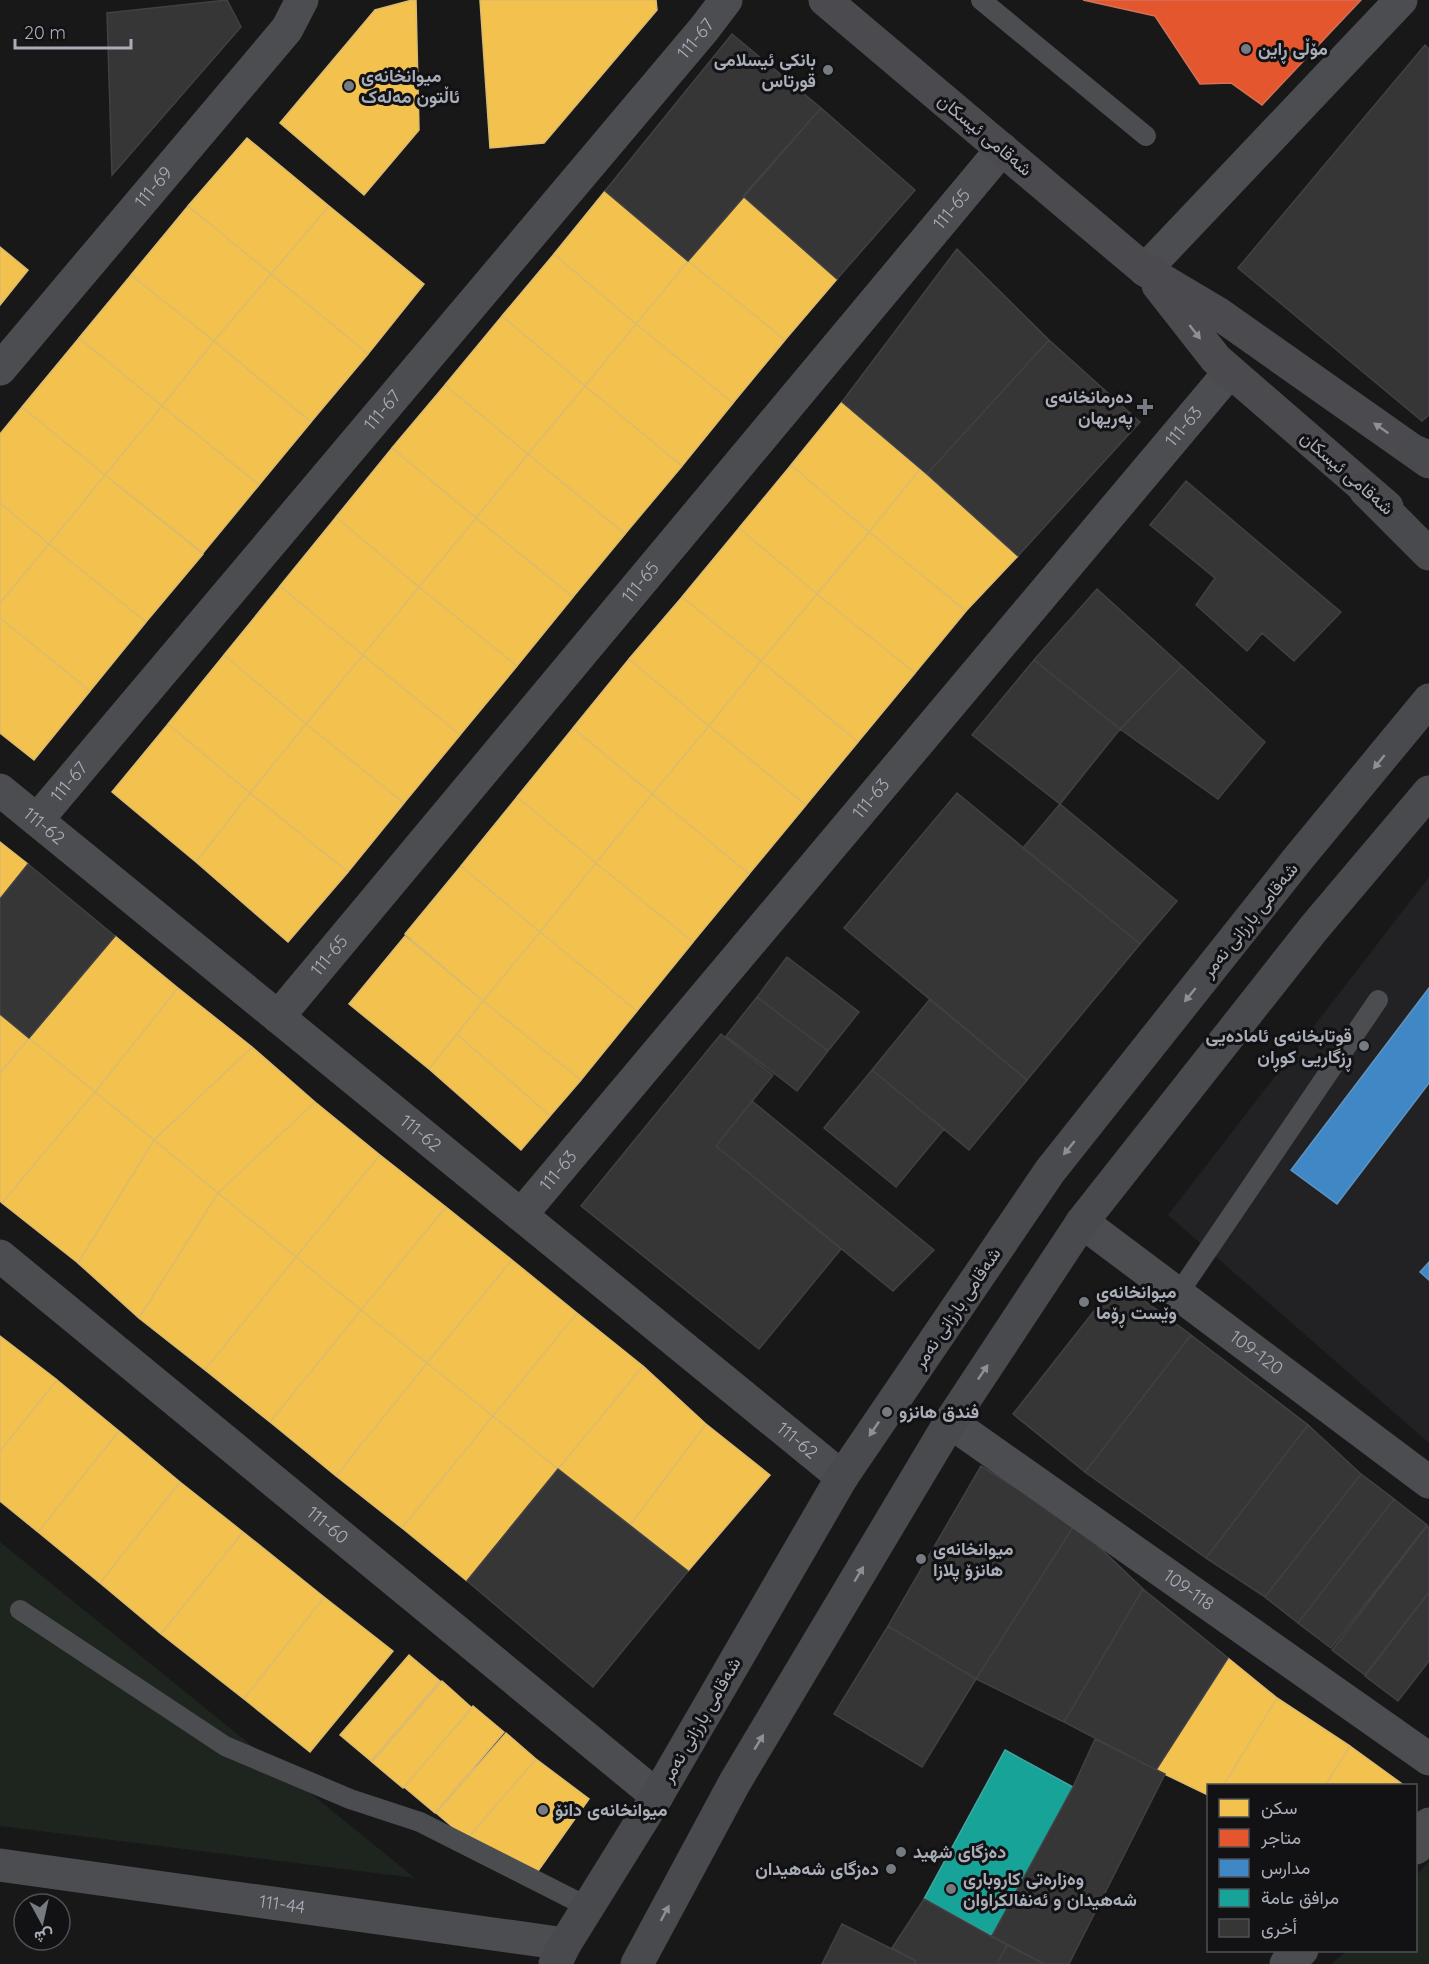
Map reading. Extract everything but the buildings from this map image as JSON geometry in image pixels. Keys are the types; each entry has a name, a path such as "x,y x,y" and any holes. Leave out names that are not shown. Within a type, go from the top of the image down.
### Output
{"main road":[{"name":"شەقامی ئیسکان","path":"825,0 1145,270 1219,314 1424,456"},
{"name":"شەقامی ئیسکان","path":"1145,270 1216,359 1365,490 1429,542"},
{"path":"1365,490 1429,554"},
{"name":"شەقامی بارزانی نەمر","path":"560,1954 657,1796 842,1477 1050,1172 1297,860 1419,712 1429,675"},
{"path":"637,1964 735,1782 950,1422 1083,1222 1314,928 1427,795"}],"street":[{"name":"111-69","path":"0,369 287,29 302,0"},
{"name":"111-67","path":"37,820 704,29 726,0"},
{"path":"1145,270 1401,0"},
{"name":"111-65","path":"278,1017 1002,149"},
{"name":"111-63","path":"521,1215 1222,381"},
{"name":"111-62","path":"0,790 842,1477"},
{"name":"109-120","path":"1083,1222 1429,1482"},
{"name":"111-60","path":"0,1256 657,1796"},
{"name":"109-118","path":"950,1422 1429,1759"},
{"path":"1417,1846 1429,1824"},
{"name":"111-44","path":"0,1865 560,1954"},
{"path":"1286,1964 1300,1952"}],"lane":[{"path":"981,0 1146,136"},
{"path":"1178,1294 1377,1000"},
{"path":"20,1610 225,1746 350,1799 420,1822 588,1907"}],"shaded area":[{"name":"قوتابخانەی ئامادەیی ڕزگاریی کوڕان","path":"1429,877 1429,1443 1168,1215"},
{"path":"0,1542 415,1878 0,1826"},
{"path":"1429,1861 1429,1964 1331,1964 1346,1952 1417,1952 1417,1875"}],"place":[{"name":"مۆڵی ڕاین","path":"1246,49"},
{"name":"بانکی ئیسلامی قورتاس","path":"828,70"},
{"name":"میوانخانەی ئاڵتون مەلەک","path":"349,86"},
{"name":"دەرمانخانەی پەریهان","path":"1145,407"},
{"name":"قوتابخانەی ئامادەیی ڕزگاریی کوڕان","path":"1364,1046"},
{"name":"میوانخانەی وێست ڕۆما","path":"1084,1302"},
{"name":"فندق هانزو","path":"887,1412"},
{"name":"میوانخانەی هانزۆ پلازا","path":"921,1559"},
{"name":"میوانخانەی دانۆ","path":"543,1810"},
{"name":"دەزگای شهید","path":"901,1852"},
{"name":"دەزگای شەھیدان","path":"891,1869"},
{"name":"وەزارەتی کاروباری شەهیدان و ئەنفالکراوان","path":"951,1889"}]}
